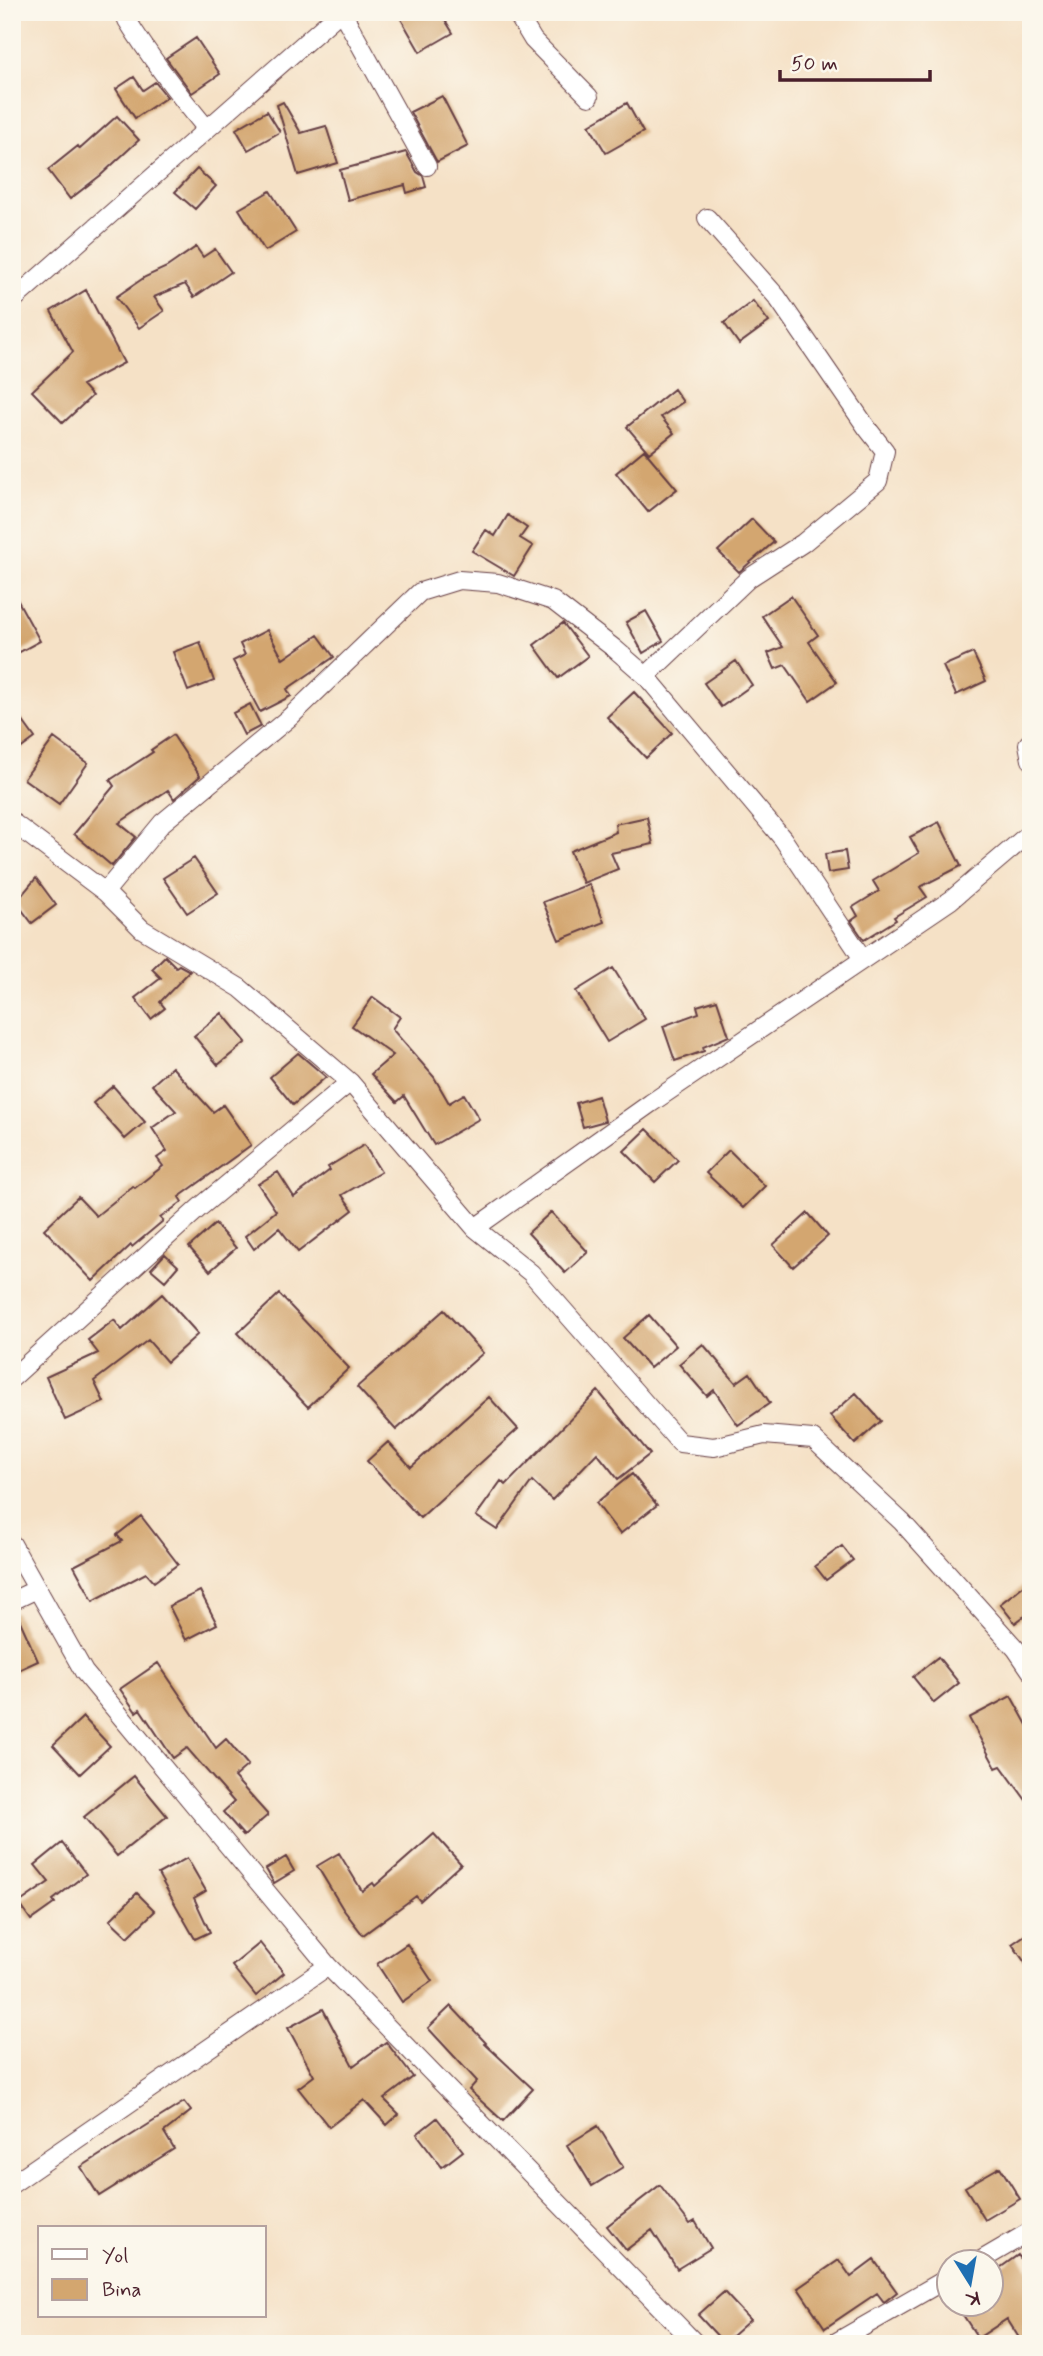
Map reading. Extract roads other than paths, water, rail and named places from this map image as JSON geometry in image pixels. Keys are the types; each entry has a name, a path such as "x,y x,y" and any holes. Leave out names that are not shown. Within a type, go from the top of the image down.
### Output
{"street":[{"path":"134,12 127,20 138,38 172,87 207,129"},
{"path":"12,301 341,12 427,166"},
{"path":"516,12 533,40 589,97"},
{"path":"646,676 748,578 803,543 878,481 885,451 867,429 777,297 707,218"},
{"path":"105,892 162,823 290,717 420,593 459,580 498,583 553,601 646,676 783,839 863,959"},
{"path":"1031,741 1028,744 1031,760"},
{"path":"12,822 105,892 142,929 240,988 350,1082 475,1228 531,1273 680,1443 714,1447 764,1435 813,1439 902,1522 1016,1649 1031,1671"},
{"path":"475,1228 651,1103 951,900 1031,832"},
{"path":"12,1378 200,1208 350,1082"},
{"path":"12,1544 84,1672 328,1966 696,2344"},
{"path":"12,1601 37,1589"},
{"path":"12,2184 328,1966"},
{"path":"1002,2248 1031,2231"},
{"path":"833,2344 934,2286"}]}
